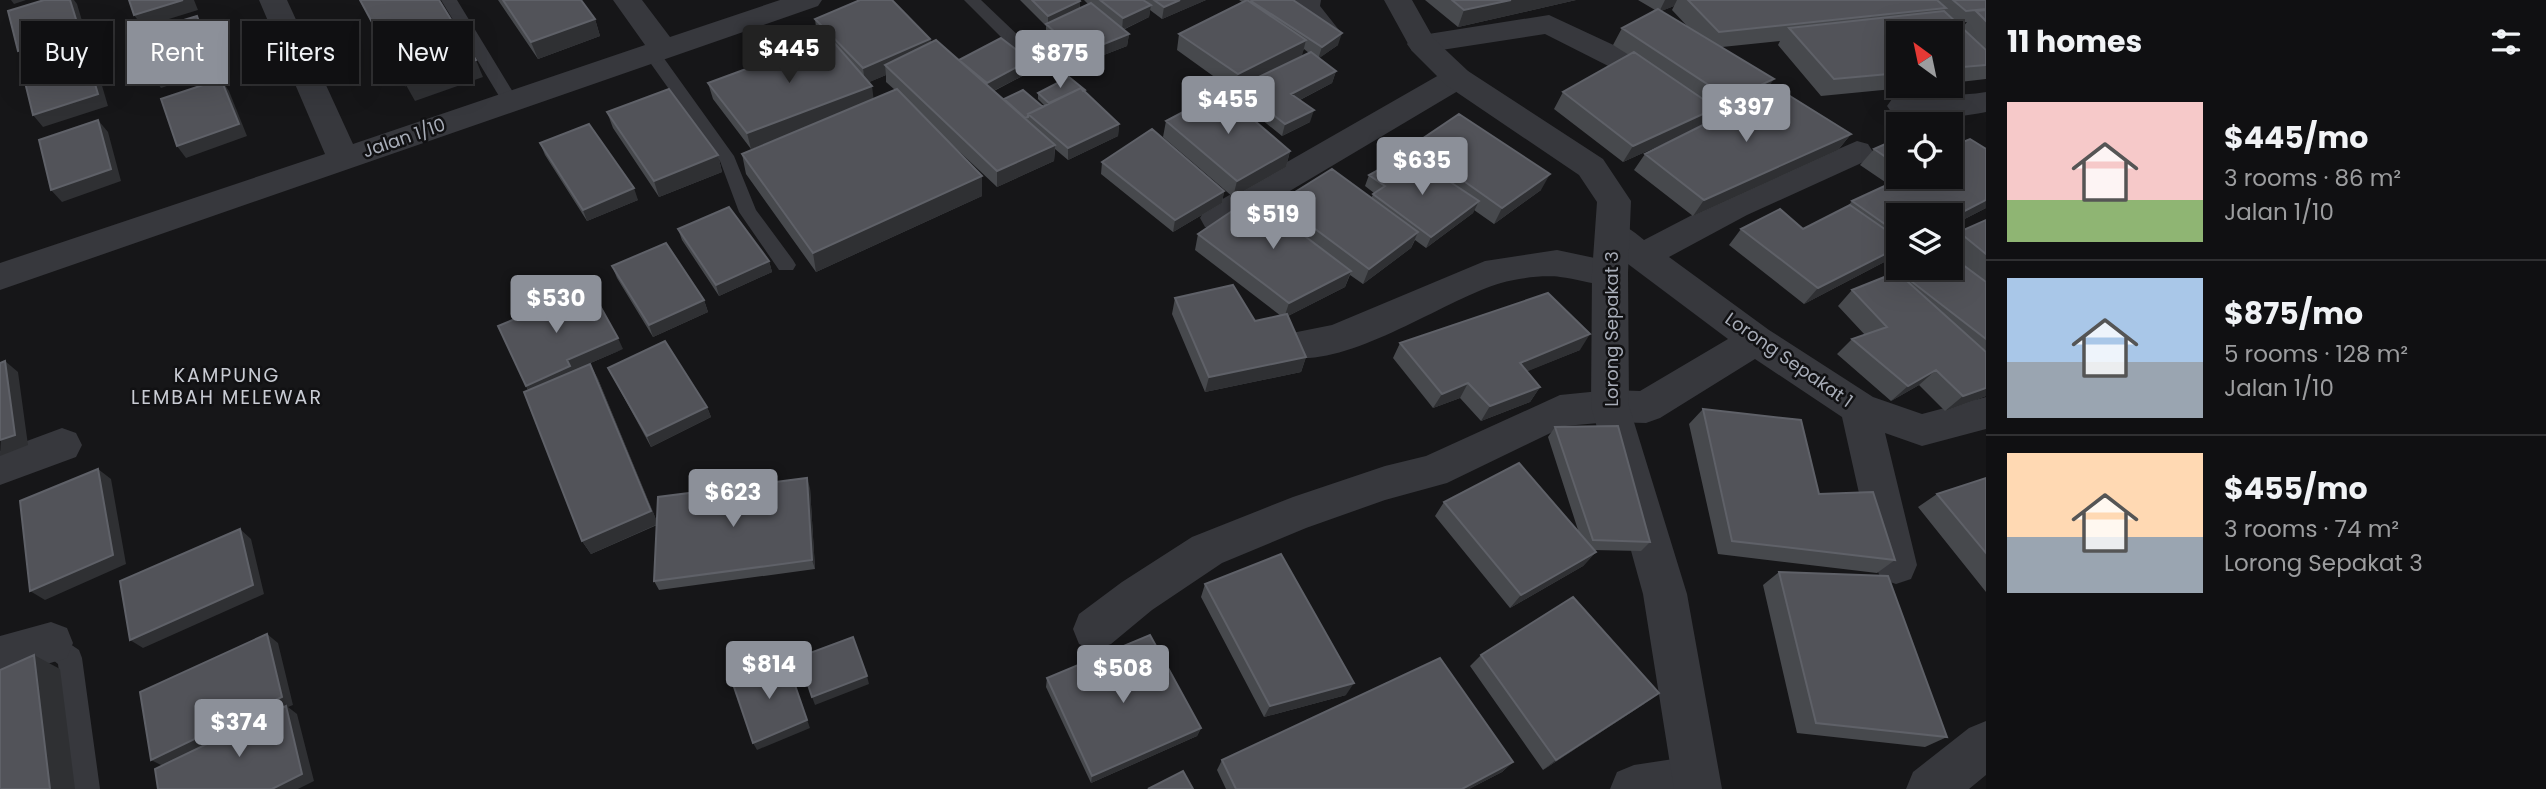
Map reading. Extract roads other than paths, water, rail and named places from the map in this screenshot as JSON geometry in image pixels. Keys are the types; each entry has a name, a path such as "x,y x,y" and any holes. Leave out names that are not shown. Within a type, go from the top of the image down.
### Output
{"street":[{"path":"273,0 344,159"},
{"path":"626,0 658,52"},
{"path":"1307,0 1305,7 1324,30"},
{"name":"Lorong Sepakat 3","path":"1398,0 1422,44 1457,78 1591,167 1614,201 1610,273 1610,406 1665,594 1697,786"},
{"name":"Jalan 1/10","path":"0,277 804,1"},
{"path":"1422,44 1549,24 1639,69"},
{"path":"1217,218 1457,78"},
{"path":"1903,106 1965,106 1986,102"},
{"path":"1644,255 1735,206 1857,152"},
{"name":"Lorong Sepakat 1","path":"1612,234 1756,340 1859,408 1922,430 1986,413"},
{"path":"1294,345 1337,339 1497,270 1557,263 1610,273"},
{"path":"1095,629 1137,596 1207,550 1358,492 1433,471 1560,411 1610,406 1646,407 1756,340"},
{"path":"1859,408 1896,565"},
{"path":"0,468 62,445"},
{"path":"0,657 51,643"},
{"path":"1930,789 1986,745"},
{"path":"1634,789 1680,782 1697,786"}],"lane":[{"path":"449,0 511,102"},
{"path":"972,0 1043,69"},
{"path":"658,52 728,160 748,212 786,265"},
{"path":"51,643 70,658 87,789"}],"district":[{"name":"KAMPUNG LEMBAH MELEWAR","path":"227,386"}]}
